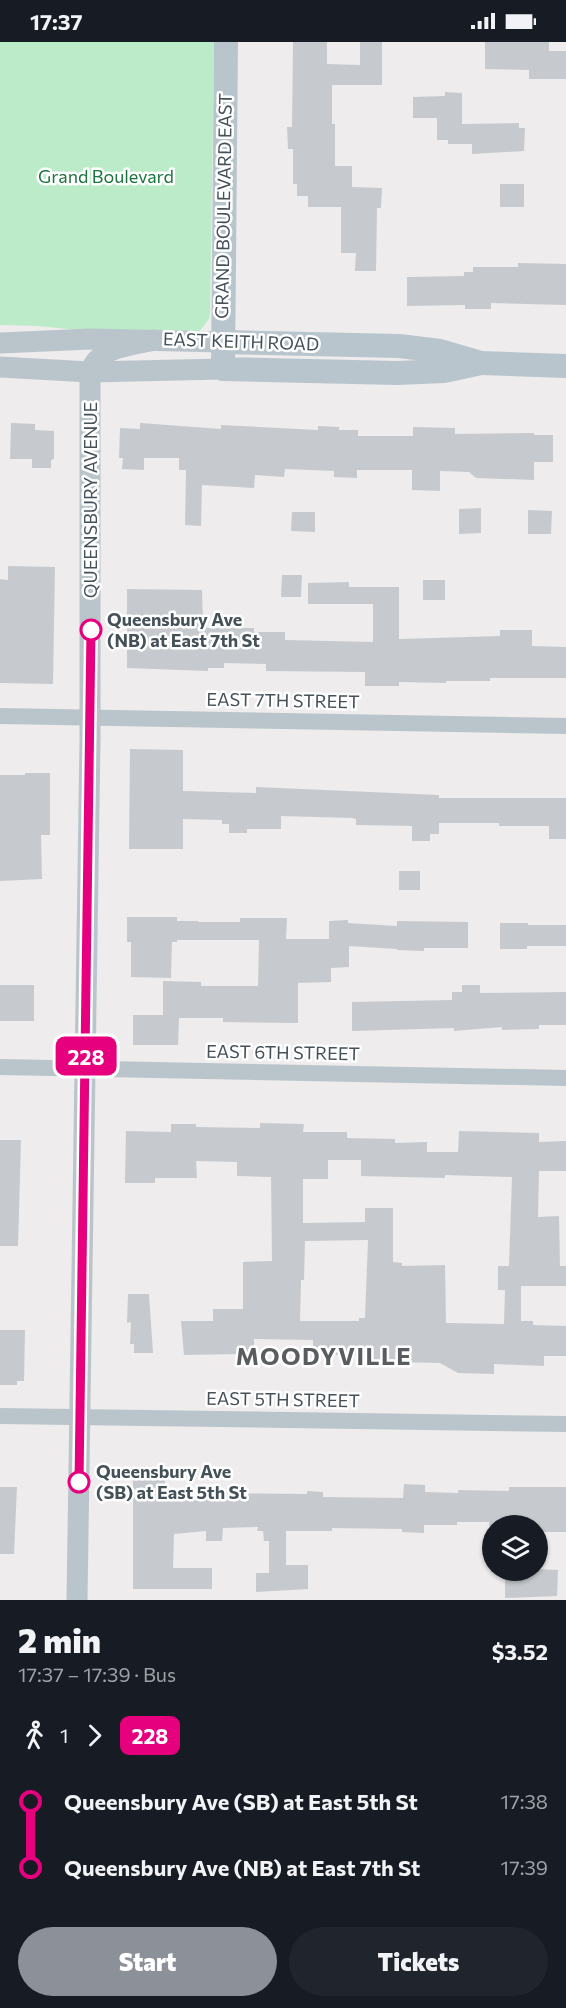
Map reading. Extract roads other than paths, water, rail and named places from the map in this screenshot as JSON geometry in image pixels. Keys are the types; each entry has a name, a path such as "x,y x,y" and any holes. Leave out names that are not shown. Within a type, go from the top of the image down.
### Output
{"main road":[{"name":"GRAND BOULEVARD EAST","path":"222,369 226,42"},
{"name":"EAST KEITH ROAD","path":"223,342 399,346 440,351 481,363"},
{"name":"EAST KEITH ROAD","path":"222,369 397,373 444,371 481,363 566,366"}],"street":[{"name":"EAST KEITH ROAD","path":"0,343 91,339 223,342"},
{"path":"90,372 99,357 129,346 155,340"},
{"path":"43,341 74,352 90,372"},
{"name":"EAST KEITH ROAD","path":"0,367 90,372 222,369"},
{"name":"QUEENSBURY AVENUE","path":"77,1600 90,718 90,372"},
{"name":"EAST 7TH STREET","path":"0,716 566,726"},
{"name":"EAST 6TH STREET","path":"0,1067 566,1078"},
{"name":"EAST 5TH STREET","path":"0,1416 566,1424"}],"place":[{"name":"Queensbury Ave (NB) at East 7th St","path":"91,630"},
{"name":"Queensbury Ave (SB) at East 5th St","path":"79,1482"}],"district":[{"name":"MOODYVILLE","path":"324,1357"}],"park label":[{"name":"Grand Boulevard","path":"106,177"}]}
